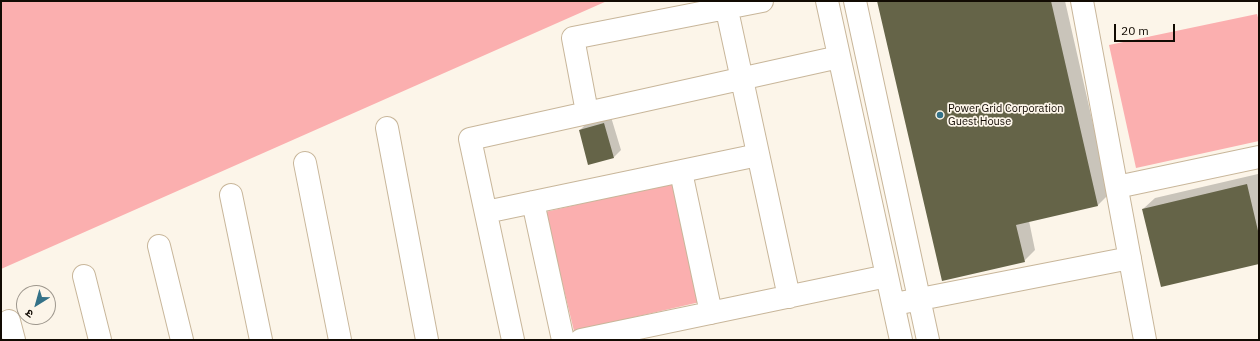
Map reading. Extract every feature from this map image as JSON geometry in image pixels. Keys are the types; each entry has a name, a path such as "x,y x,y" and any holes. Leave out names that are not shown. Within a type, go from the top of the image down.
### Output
{"street":[{"path":"588,112 573,38 726,4 762,1"},
{"path":"827,1 901,340"},
{"path":"855,1 928,340"},
{"path":"1082,1 1145,340"},
{"path":"726,4 789,297"},
{"path":"513,340 470,139 839,57"},
{"path":"387,128 427,340"},
{"path":"486,212 758,155"},
{"path":"1117,187 1259,157"},
{"path":"305,163 340,340"},
{"path":"681,172 711,313"},
{"path":"231,195 261,340"},
{"path":"533,202 563,340"},
{"path":"160,246 182,340"},
{"path":"893,304 1130,258"},
{"path":"84,276 100,340"},
{"path":"581,340 887,276"}],"shaded area":[{"path":"1,1 607,1 1,269"},
{"path":"1257,14 1259,21 1259,141 1136,168 1109,45"},
{"path":"672,183 700,302 574,331 545,212"}],"building":[{"path":"877,1 1051,1 1098,206 1016,225 1025,262 942,281"},
{"path":"604,123 614,158 588,165 579,130"},
{"path":"1247,184 1259,235 1259,264 1161,287 1142,209"}],"place":[{"name":"Power Grid Corporation Guest House","path":"940,115"}]}
